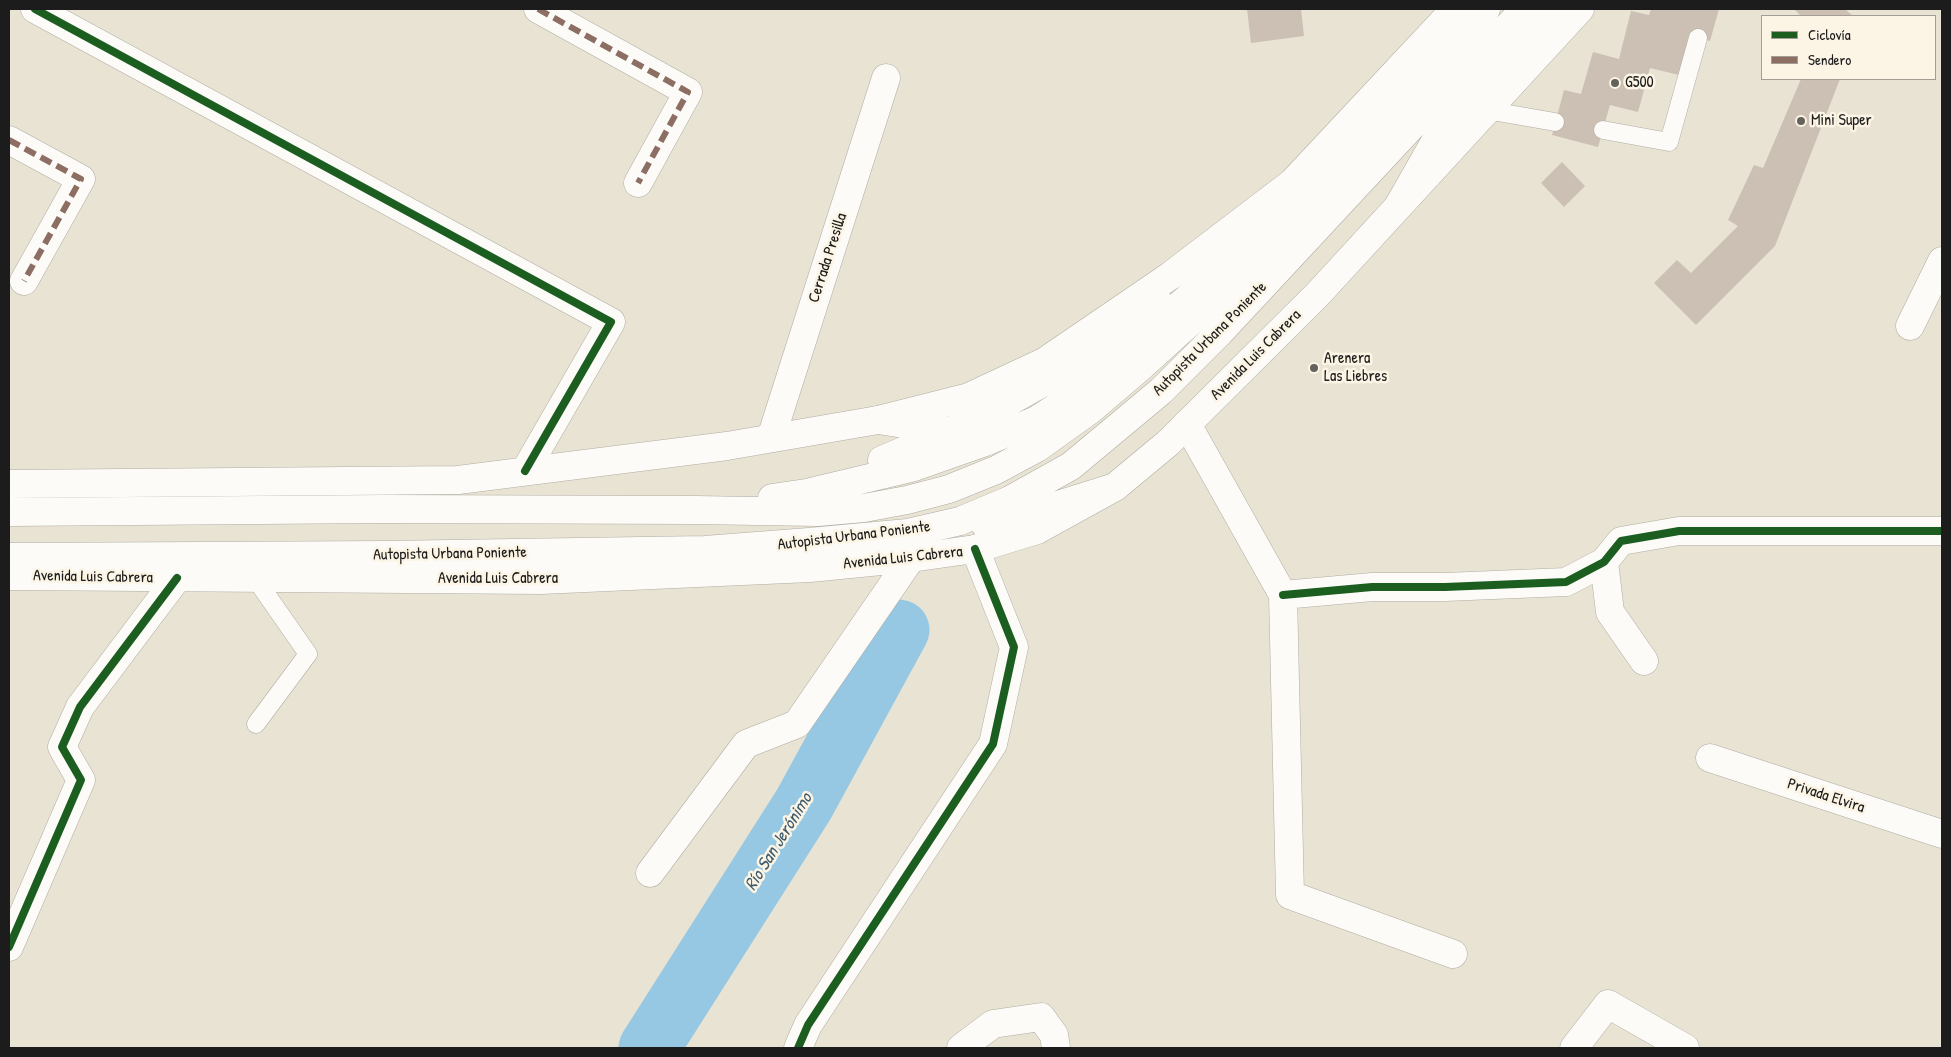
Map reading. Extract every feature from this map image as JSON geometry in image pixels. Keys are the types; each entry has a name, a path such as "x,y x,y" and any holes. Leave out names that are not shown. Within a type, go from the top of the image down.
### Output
{"main road":[{"path":"35,9 612,322 526,471"},
{"path":"538,9 688,92 638,183"},
{"path":"695,510 806,493 910,468 985,442 1037,420 1072,397 1187,299 1292,183 1455,9"},
{"name":"Autopista Urbana Poniente","path":"9,512 695,510 818,512 890,504 949,489 996,470 1037,448 1090,410 1137,370 1200,313 1486,9"},
{"name":"Autopista Urbana Poniente","path":"9,558 376,555 909,545 1010,500 1070,466 1153,397 1220,332 1436,100 1524,9"},
{"path":"1399,205 1436,140 1551,9"},
{"name":"Avenida Luis Cabrera","path":"9,576 541,580 810,568 909,545 975,549 1037,530 1115,487 1188,424 1316,296 1580,9"},
{"name":"Cerrada Presilla","path":"771,438 886,78"},
{"path":"9,140 80,179 24,282"},
{"path":"9,484 458,480 727,446 878,420 969,397 1044,362 1170,276 1292,183"},
{"path":"806,493 974,421 1058,374 1167,297 1216,241"},
{"path":"1910,326 1942,261"},
{"path":"878,420 950,431"},
{"path":"1188,424 1283,595 1290,896 1453,954"},
{"path":"650,873 746,744 797,724 909,545 1035,512 1115,487"},
{"path":"1283,595 1372,587 1445,587 1566,582 1604,562 1620,541 1680,531 1942,531"},
{"path":"798,1048 808,1026 993,744 1014,647 975,549"},
{"path":"1604,562 1610,612 1644,661"},
{"path":"9,947 81,780 62,747 80,707 177,578"},
{"name":"Privada Elvira","path":"1710,758 1942,834"},
{"path":"1574,1048 1608,1004 1685,1048"},
{"path":"961,1048 992,1024 1041,1017 1054,1035 1056,1048"}],"lane":[{"path":"1603,130 1670,142 1698,38"},
{"path":"1486,110 1555,122"},
{"path":"255,578 308,654 256,724"}],"building":[{"path":"1247,9 1301,9 1304,36 1251,43"},
{"name":"G500","path":"1651,9 1719,9 1710,41 1689,36 1679,75 1650,68 1638,112 1610,105 1598,147 1552,135 1564,90 1581,94 1593,52 1619,59 1631,11 1649,15"},
{"path":"1794,9 1845,9 1852,15 1800,15"},
{"path":"1801,80 1840,80 1775,246 1696,325 1654,283 1677,260 1691,273 1738,226 1728,220 1754,165 1763,168"},
{"path":"1562,162 1585,186 1564,207 1541,183"}],"waterway":[{"name":"Río San Jerónimo","path":"649,1048 804,804 899,630"}],"marked path":[{"path":"538,9 688,92 638,183"},
{"path":"9,140 81,179 24,281"}],"cycle path":[{"path":"35,9 611,322 525,471"},
{"path":"1283,595 1372,587 1445,587 1566,582 1604,562 1621,541 1679,531 1942,531"},
{"path":"798,1048 808,1025 993,744 1014,647 975,549"},
{"path":"9,947 81,780 62,747 80,707 177,578"}],"place":[{"name":"G500","path":"1615,83"},
{"name":"Mini Super","path":"1801,121"},
{"name":"Arenera Las Liebres","path":"1314,368"}]}
